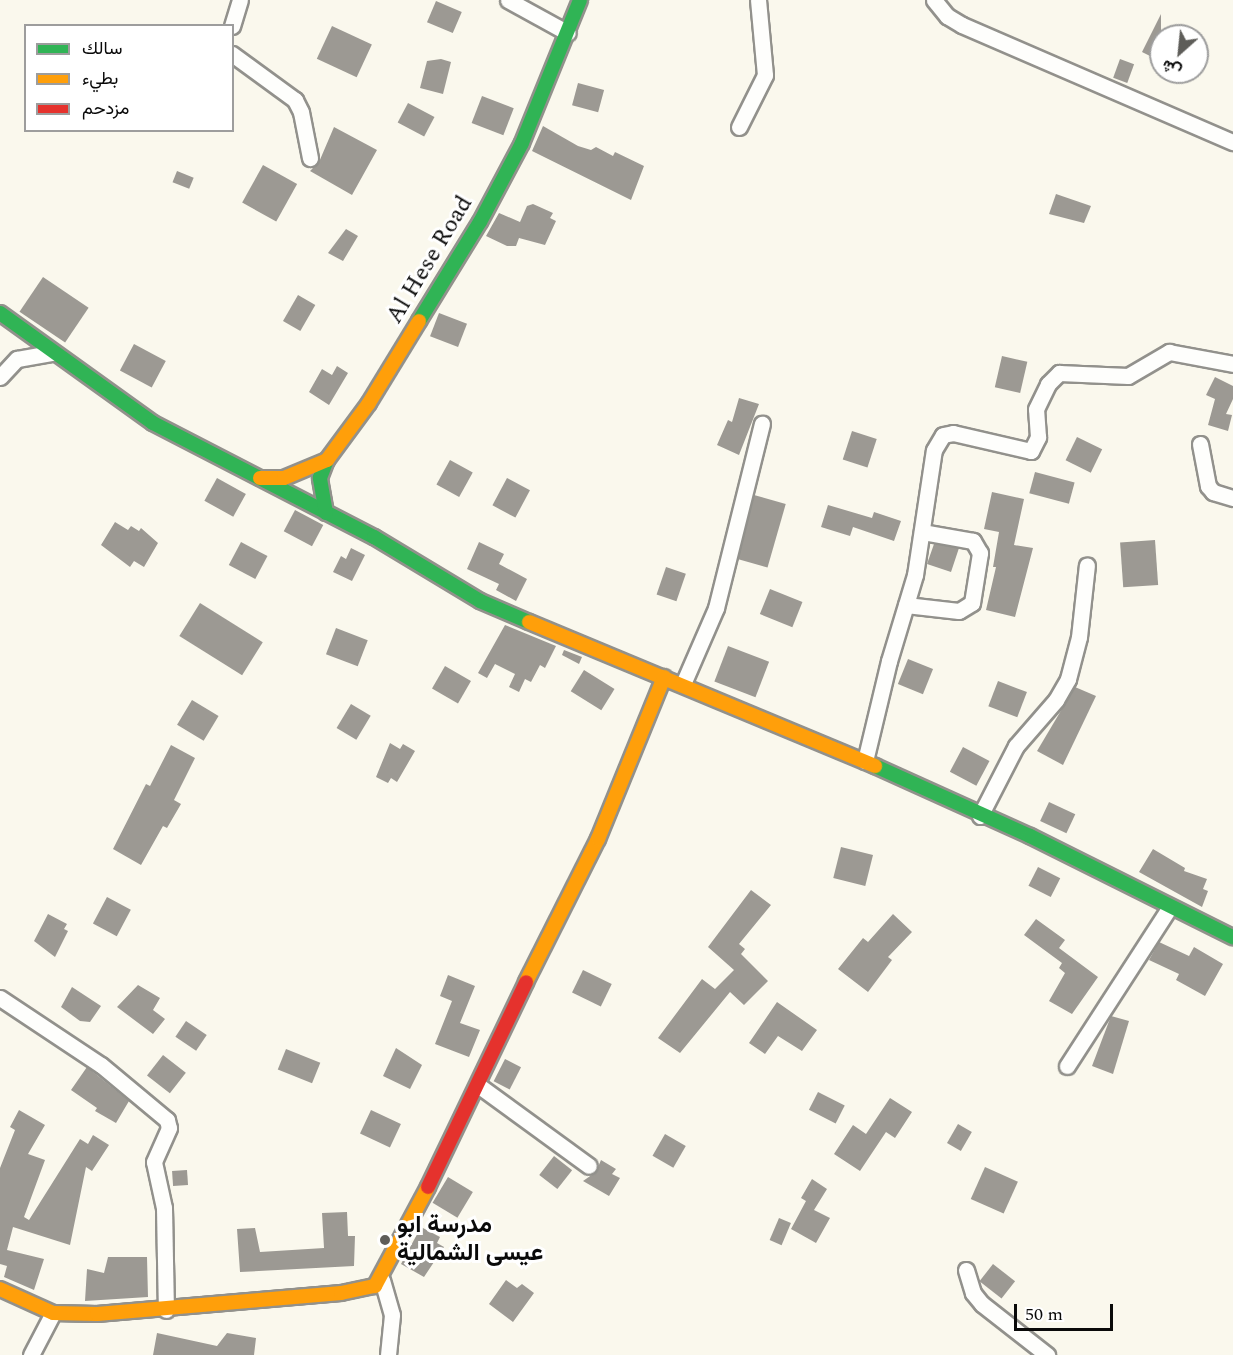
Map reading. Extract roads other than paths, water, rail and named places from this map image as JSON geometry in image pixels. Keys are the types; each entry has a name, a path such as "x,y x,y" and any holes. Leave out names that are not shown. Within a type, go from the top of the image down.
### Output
{"street":[{"path":"233,24 240,0"},
{"path":"508,0 568,33"},
{"name":"Al Hese Road","path":"327,460 387,375 480,222 522,143 580,0"},
{"path":"739,127 759,95 765,75 758,0"},
{"path":"934,0 947,16 962,25 1233,142"},
{"path":"234,55 295,100 301,112 310,159"},
{"path":"0,313 52,353 153,423 326,513 480,601 865,761 980,816 1030,836 1233,937"},
{"path":"865,761 906,606 922,532 934,450 944,435 953,433 1031,451 1038,437 1036,409 1048,384 1059,373 1128,376 1169,352 1233,364"},
{"path":"0,377 17,359 52,353"},
{"path":"682,684 716,608 762,424"},
{"path":"1200,444 1208,486 1213,492 1233,498"},
{"path":"253,477 284,478 327,460"},
{"path":"326,513 320,478 327,460"},
{"path":"906,606 958,611 972,603 980,553 974,541 922,532"},
{"path":"980,816 1016,746 1056,700 1068,679 1079,637 1087,565"},
{"path":"0,1289 52,1313 166,1310 362,1290 382,1280 478,1085 550,929 598,839 664,677"},
{"path":"1067,1066 1170,907"},
{"path":"0,998 101,1065 167,1120 169,1128 154,1162 164,1208 166,1310"},
{"path":"478,1085 589,1166"},
{"path":"966,1270 973,1293 982,1304 1047,1355"},
{"path":"382,1280 392,1315 388,1355"},
{"path":"32,1355 52,1313"}],"place":[{"name":"مدرسة ابو عيسى الشمالية","path":"385,1240"}]}
